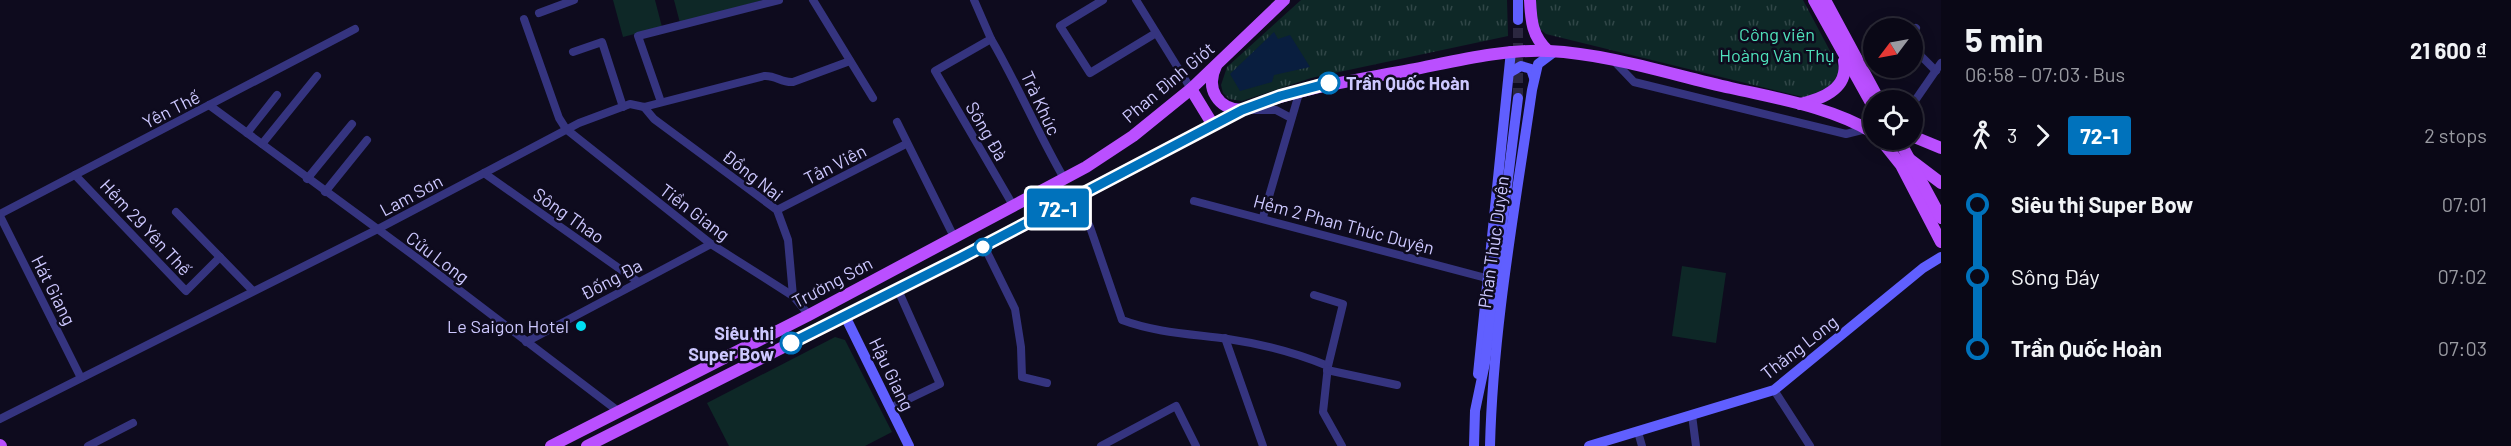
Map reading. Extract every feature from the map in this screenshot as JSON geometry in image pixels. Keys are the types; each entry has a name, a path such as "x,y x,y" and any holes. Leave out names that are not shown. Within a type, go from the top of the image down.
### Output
{"main road":[{"name":"Phan Đình Giót","path":"1065,180 1133,136 1191,89 1284,0"},
{"path":"1518,0 1518,20"},
{"path":"1530,0 1535,37 1551,51"},
{"path":"1814,0 1844,59 1863,90"},
{"path":"1825,0 1874,90"},
{"path":"1835,0 1882,90"},
{"path":"1076,198 1242,110 1300,90 1511,51 1551,51 1614,62 1799,104 1863,128"},
{"name":"Phan Thúc Duyện","path":"1474,446 1475,411 1480,386 1477,366 1486,278 1497,212 1511,51"},
{"name":"Phan Thúc Duyện","path":"1490,446 1492,395 1503,298 1534,78 1538,64 1551,51"},
{"path":"1799,104 1818,99 1835,89 1845,74 1844,59"},
{"path":"1217,65 1212,81 1215,96 1227,107 1242,110"},
{"path":"1509,73 1521,66 1531,69 1534,78"},
{"path":"1191,89 1213,125"},
{"path":"1480,386 1518,98"},
{"path":"1923,141 1941,148"},
{"path":"1890,150 1901,165 1938,237"},
{"path":"1896,150 1941,183"},
{"path":"1904,150 1941,218 1938,237"},
{"name":"Trường Sơn","path":"551,446 809,315 1065,180"},
{"name":"Trường Sơn","path":"587,446 1076,198"},
{"name":"Thăng Long","path":"1589,446 1774,390 1923,268 1941,257"},
{"name":"Hậu Giang","path":"845,316 909,446"}],"street":[{"path":"539,13 574,0"},
{"path":"661,102 638,36 779,0"},
{"path":"813,0 873,98"},
{"name":"Trà Khúc","path":"974,0 1043,142 1065,180"},
{"path":"1103,0 1060,26 1090,73 1156,33"},
{"path":"1136,0 1191,89"},
{"path":"524,19 559,118 566,129"},
{"name":"Yên Thế","path":"0,215 355,29"},
{"name":"Sông Đà","path":"992,39 935,71 1014,207"},
{"path":"573,52 602,42 623,107"},
{"path":"1923,58 1936,71"},
{"name":"Lam Sơn","path":"0,419 376,230 566,129 630,104 644,107 764,76 773,75 786,83 850,61"},
{"path":"1614,62 1634,82 1846,134 1863,132"},
{"path":"1923,90 1941,63"},
{"path":"261,144 317,76"},
{"path":"1263,217 1300,90"},
{"path":"247,133 277,95"},
{"name":"Cửu Long","path":"209,105 417,258 618,411"},
{"name":"Đồng Nai","path":"644,107 654,119 777,210 784,223 788,240 793,296"},
{"path":"1242,110 1274,109 1292,118"},
{"path":"897,122 954,237"},
{"path":"307,179 352,124"},
{"name":"Tiền Giang","path":"566,129 711,244 793,296 809,315"},
{"path":"325,192 367,140"},
{"name":"Tản Viên","path":"777,210 906,144"},
{"name":"Sông Thao","path":"484,173 637,281"},
{"name":"Hẻm 29 Yên Thế","path":"75,175 186,291 220,257"},
{"path":"1076,198 1090,227 1122,320 1177,334 1226,338 1281,350 1328,368 1397,385"},
{"name":"Hẻm 2 Phan Thúc Duyện","path":"1194,201 1263,217 1486,278"},
{"path":"176,212 253,291"},
{"name":"Hát Giang","path":"0,215 81,378"},
{"name":"Đống Đa","path":"526,342 637,281 711,244"},
{"path":"984,246 1015,309 1021,347 1022,377 1047,383"},
{"path":"890,408 940,384 898,290"},
{"path":"1314,295 1343,304 1328,368 1323,412 1342,446"},
{"path":"1226,338 1263,446"},
{"path":"1774,390 1810,446"},
{"path":"1101,446 1176,406 1196,446"},
{"path":"1692,415 1696,446"},
{"path":"87,446 133,423"},
{"path":"1638,432 1642,446"}],"green space":[{"path":"613,0 655,0 662,27 623,37"},
{"path":"674,0 763,0 680,23"},
{"path":"1301,0 1507,0 1508,36 1311,78 1242,101 1229,99 1223,93 1221,85 1227,67"},
{"name":"Công viên Hoàng Văn Thụ","path":"1534,0 1803,0 1838,66 1839,74 1832,88 1807,98 1546,34 1537,27"},
{"path":"1682,266 1726,273 1716,343 1672,336"},
{"path":"835,337 845,340 892,432 865,446 729,446 707,403"}],"water":[{"path":"1274,32 1278,39 1290,35 1310,67 1274,75 1272,82 1240,91 1230,74"}],"tunnel":[{"path":"1518,20 1518,98"}],"bus line":[{"name":"72-1","path":"791,343 1058,208 1242,110 1280,96 1329,83"}],"place":[{"name":"Trần Quốc Hoàn","path":"1329,83"},
{"name":"Le Saigon Hotel","path":"581,326"},
{"name":"Siêu thị Super Bow","path":"791,343"}]}
